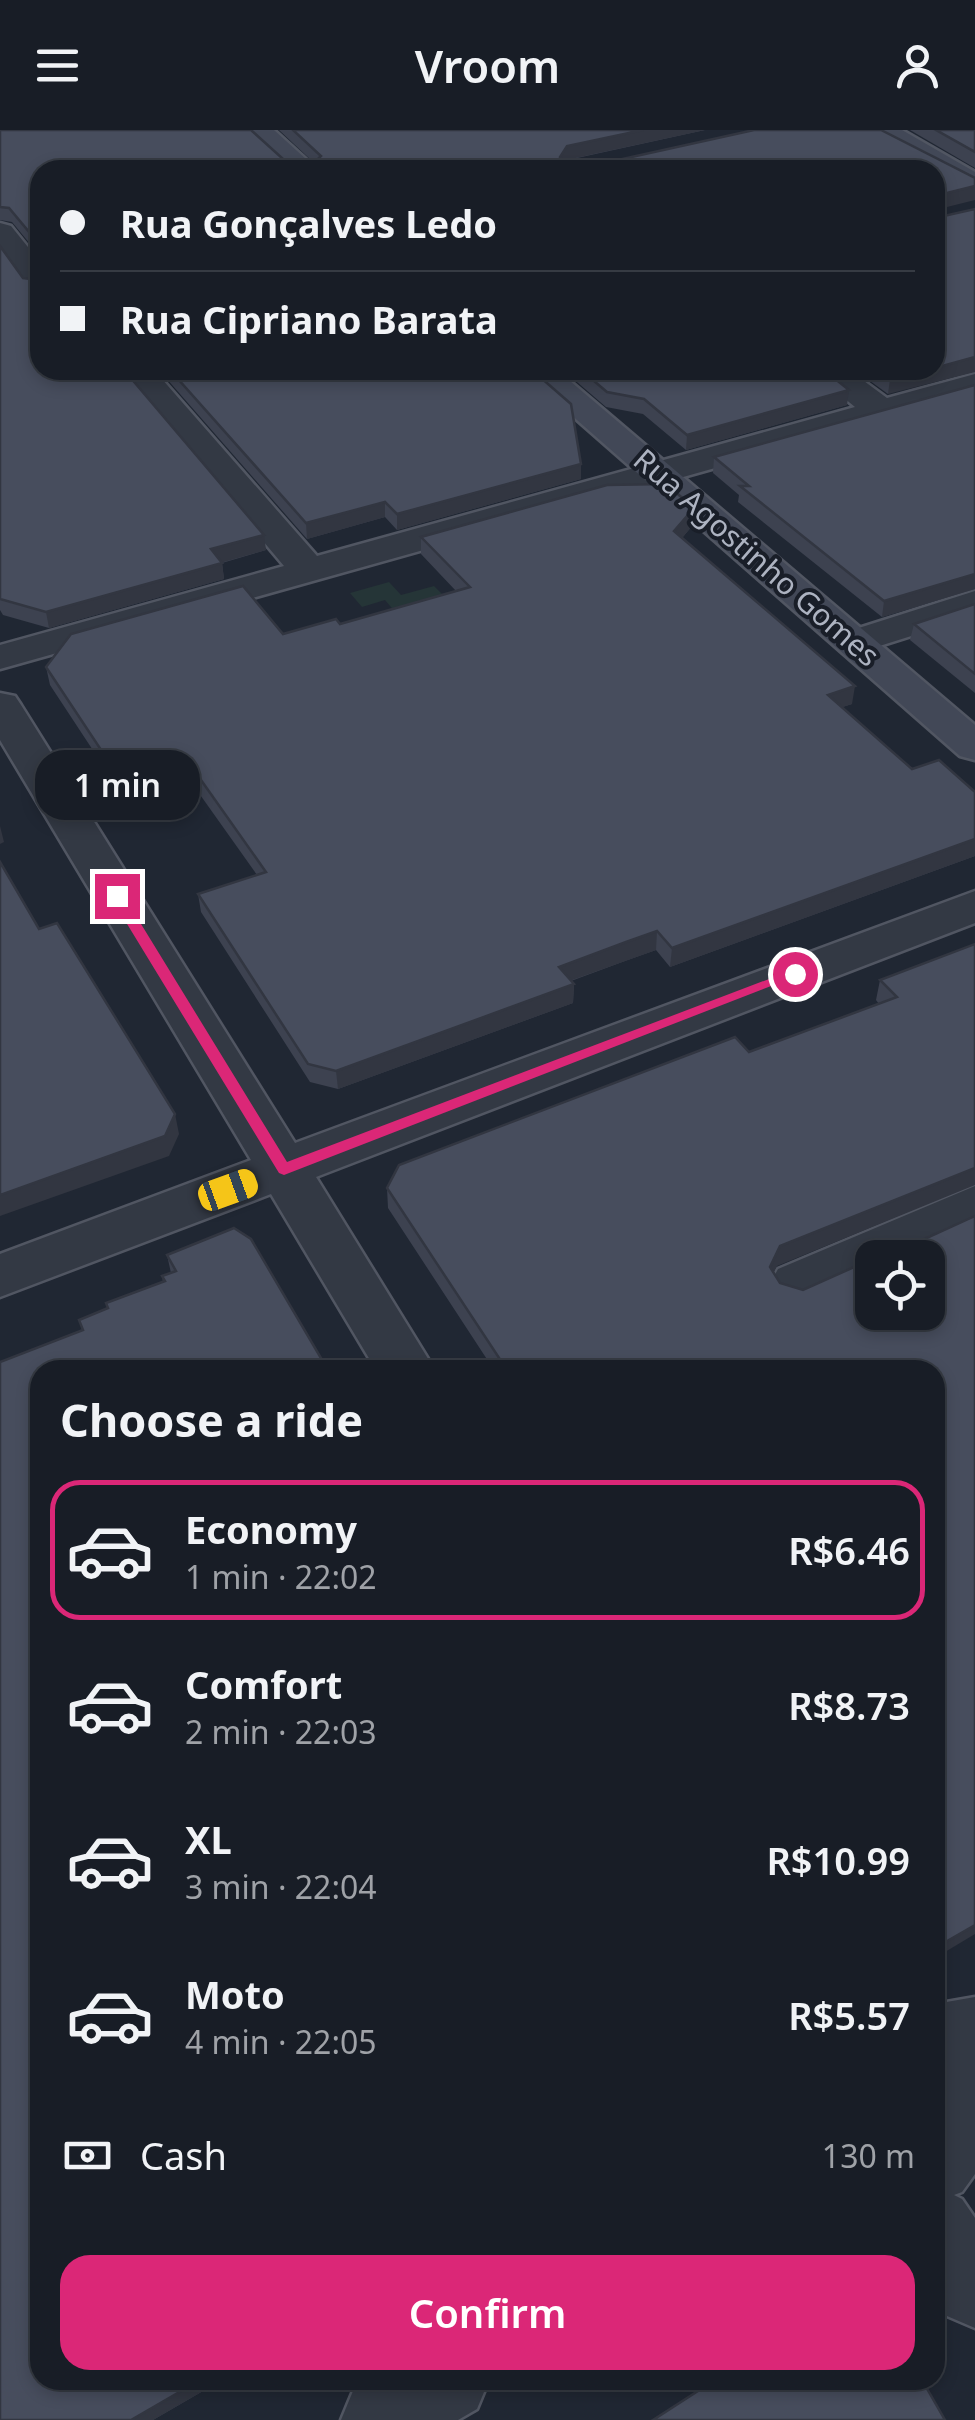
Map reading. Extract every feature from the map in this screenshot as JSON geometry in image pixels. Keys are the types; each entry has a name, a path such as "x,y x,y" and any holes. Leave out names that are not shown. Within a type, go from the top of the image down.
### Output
{"street":[{"path":"257,130 292,160"},
{"path":"882,130 934,160"},
{"path":"945,167 975,184"},
{"path":"0,232 30,286"},
{"path":"145,380 310,572"},
{"name":"Rua Agostinho Gomes","path":"549,380 975,747"},
{"path":"841,380 882,410"},
{"path":"0,657 975,384"},
{"path":"854,642 975,604"},
{"path":"0,705 400,1360"},
{"path":"0,1276 975,906"},
{"path":"798,1284 975,1206"},
{"path":"947,2095 975,2034"},
{"path":"945,2242 975,2288"},
{"path":"382,2420 432,2390"}],"shaded area":[{"path":"389,582 401,595 434,586 443,595 402,620 385,600 362,607 350,593"}],"building":[{"path":"0,130 251,130 283,159 317,160 30,160 30,233 9,208 0,207"},
{"path":"293,130 643,130 567,146 560,157 563,160 317,160 321,156"},
{"path":"754,130 881,130 940,160 618,160"},
{"path":"936,130 975,130 975,152"},
{"path":"945,163 975,178 975,186 945,194"},
{"path":"975,209 975,357 945,365 945,216"},
{"path":"0,246 23,278 30,279 30,380 132,380 264,535 211,549 222,563 46,612 0,599"},
{"path":"179,380 543,380 571,404 581,464 397,514 385,502 306,523"},
{"path":"593,380 836,380 849,390 687,435 644,399 607,392"},
{"path":"975,385 975,574 884,601 740,486 749,486 714,457"},
{"path":"666,484 694,508 674,531 855,686 828,695 912,769 939,760 975,792 975,839 672,948 657,931 626,942 559,967 574,984 336,1071 308,1064 198,894 266,872 189,763 123,783 46,667 71,634 243,586 283,634 336,619 340,624 470,587 421,537 607,485"},
{"path":"975,604 975,674 914,624"},
{"path":"0,862 39,929 57,923 175,1114 165,1136 0,1195"},
{"path":"975,944 975,1168 780,1246 770,1267 780,1283 803,1290 855,1267 855,1330 945,1330 945,1240 922,1240 975,1216 975,1925 945,1942 945,1360 500,1360 387,1188 399,1165 735,1037 749,1052 897,997 880,980"},
{"path":"234,1228 251,1239 322,1360 30,1360 30,2390 183,2390 131,2420 0,2420 0,1362 83,1330 79,1320 108,1308 106,1303 165,1281 162,1276 176,1271 167,1255"},
{"path":"700,2390 928,2390 945,2420 653,2420"}],"route":[{"path":"117,896 284,1169 795,974"}]}
